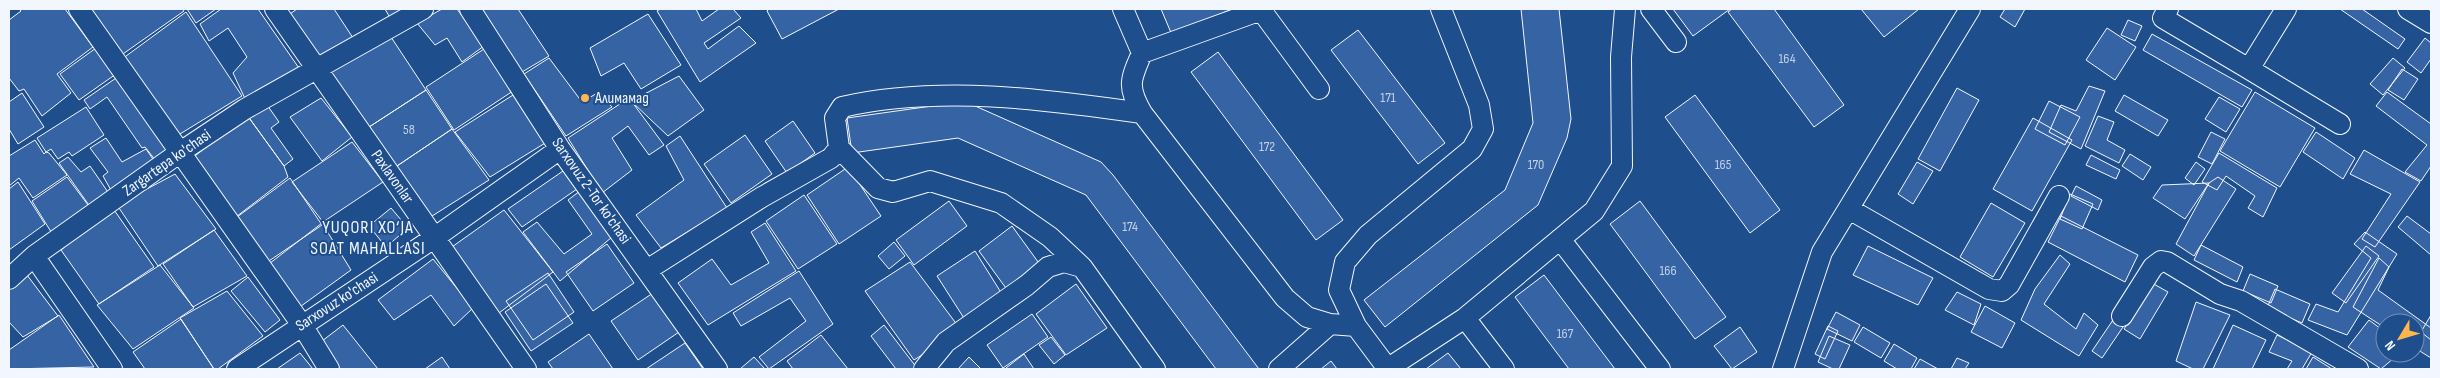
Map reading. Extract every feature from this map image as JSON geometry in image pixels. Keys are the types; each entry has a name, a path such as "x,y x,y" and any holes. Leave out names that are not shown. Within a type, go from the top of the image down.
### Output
{"street":[{"path":"79,9 302,324 329,369"},
{"name":"Paxlavonlar","path":"275,9 526,369"},
{"name":"Zargartepa ko'chasi","path":"9,279 34,256 246,109 423,9"},
{"name":"Sarxovuz 2-Tor ko'chasi","path":"470,9 560,148 717,369"},
{"path":"1123,9 1142,53"},
{"path":"1319,89 1263,9 1142,53 1133,72 1132,95 1142,113 1285,298 1307,317 1330,324 1356,326"},
{"path":"1441,9 1478,104 1483,129 1472,149 1368,235 1345,262 1339,290 1356,326 1388,369 1465,318 1594,211 1622,166 1621,58 1624,9"},
{"path":"1652,9 1676,42"},
{"path":"1783,369 1822,252 1970,9"},
{"path":"2168,9 2163,18 2340,124"},
{"path":"2249,69 2286,9"},
{"path":"2408,9 2431,23"},
{"path":"1142,113 1011,98 944,96 870,102 842,107 835,118 839,148 878,188 893,192 930,181 1002,203 1050,237 1082,267 1155,369"},
{"name":"Sarxovuz ko'chasi","path":"236,369 434,238 560,148"},
{"path":"647,270 762,197 832,158 839,148"},
{"path":"1848,209 1989,288 2002,291 2009,285 2059,196"},
{"path":"1560,239 1660,369"},
{"path":"34,256 112,369"},
{"path":"2122,316 2152,267 2161,261 2167,262 2220,294 2241,301 2358,369"},
{"path":"924,369 946,342 1028,285 1048,267 1064,262 1082,267"},
{"path":"1465,318 1504,369"},
{"path":"1279,369 1330,324"}],"building":[{"path":"19,9 65,9 93,47 57,74 71,93 42,116 24,89 19,91 9,78 9,20 21,11"},
{"path":"86,9 183,9 184,11 120,56"},
{"path":"187,9 216,9 196,23"},
{"path":"221,9 258,9 301,71 248,105 233,73 247,57 228,28 209,41 200,24"},
{"path":"297,9 334,9 355,41 320,65 287,16"},
{"path":"385,9 418,9 393,23"},
{"path":"442,9 457,9 484,46 462,62 447,38 435,45 417,23"},
{"path":"482,9 518,9 549,56 522,72"},
{"path":"660,9 696,9 702,21 719,9 733,9 741,18 704,43 708,49 739,26 756,43 700,82 657,11"},
{"path":"769,9 839,9 782,39 767,11"},
{"path":"1161,9 1232,9 1172,35"},
{"path":"1521,9 1559,9 1571,119 1567,138 1538,205 1385,327 1364,300 1505,190 1533,123"},
{"path":"1673,9 1730,9 1693,36"},
{"path":"1732,9 1774,9 1844,105 1814,127 1728,12"},
{"path":"1861,9 1919,9 1884,37"},
{"path":"2005,9 2025,9 2015,27 2000,17"},
{"path":"2340,9 2362,9 2405,39 2398,49"},
{"path":"186,12 242,96 175,137 122,59"},
{"path":"648,14 681,65 641,89 624,63 601,76 590,48"},
{"path":"2128,20 2142,26 2135,41 2121,35"},
{"path":"2107,28 2136,47 2115,80 2086,60"},
{"path":"1358,30 1445,143 1418,164 1331,50"},
{"path":"387,31 426,90 366,129 323,71"},
{"path":"2152,34 2252,90 2242,107 2143,50"},
{"path":"2425,38 2431,43 2431,59 2421,73 2407,62"},
{"path":"96,48 116,74 79,100 60,74"},
{"path":"484,49 516,89 454,130 426,87"},
{"path":"1218,52 1343,220 1316,240 1191,72"},
{"path":"549,58 582,102 599,92 612,107 566,136 524,74"},
{"path":"2393,58 2405,68 2383,95 2370,84"},
{"path":"2402,69 2418,79 2404,100 2388,90"},
{"path":"119,76 172,151 156,161 145,147 142,148 107,97 90,109 84,100"},
{"path":"679,76 704,110 668,136 631,101"},
{"path":"2089,86 2105,91 2081,149 2049,132 2061,105 2076,111"},
{"path":"1957,88 1979,100 1940,171 1918,159"},
{"path":"426,90 452,129 394,168 366,129"},
{"path":"2255,92 2315,128 2280,187 2220,151"},
{"path":"2387,92 2431,124 2431,166 2421,181 2405,172 2427,145 2376,106"},
{"path":"22,93 44,127 18,144 9,129 9,102"},
{"path":"513,95 550,140 490,177 455,132"},
{"path":"1695,95 1780,210 1750,233 1665,117"},
{"path":"2124,95 2168,120 2158,136 2115,111"},
{"path":"2219,97 2240,109 2226,132 2205,119"},
{"path":"321,98 352,137 322,161 290,117"},
{"path":"629,98 664,145 649,155 628,126 612,138 632,170 602,193 568,138"},
{"path":"2049,101 2080,117 2065,145 2035,129"},
{"path":"265,102 279,122 271,128 293,159 284,166 247,115"},
{"path":"953,103 973,105 1101,162 1113,175 1259,369 1216,369 1086,195 958,138 852,153 847,118"},
{"path":"86,107 104,135 72,156 69,152 58,159 51,149 46,152 37,138"},
{"path":"247,115 284,166 288,177 232,220 186,163"},
{"path":"2098,116 2114,122 2107,140 2125,150 2119,163 2085,146"},
{"path":"2033,118 2072,140 2032,211 1993,189"},
{"path":"793,121 815,153 787,173 765,141"},
{"path":"452,129 489,180 429,218 394,168"},
{"path":"2211,132 2225,139 2212,164 2198,157"},
{"path":"2316,132 2355,158 2343,179 2303,152"},
{"path":"745,135 772,174 731,203 704,164"},
{"path":"680,136 727,208 661,248 636,215 684,180 666,146"},
{"path":"106,138 122,162 146,149 155,162 112,192 103,176 108,172 90,148"},
{"path":"35,140 44,154 46,152 49,153 67,175 33,198 19,178 9,186 9,156"},
{"path":"352,142 383,182 323,222 292,182"},
{"path":"2364,150 2420,182 2375,247 2362,239 2391,194 2350,174"},
{"path":"2219,153 2277,188 2263,217 2248,208 2255,196 2226,176 2217,190 2202,182"},
{"path":"2130,154 2151,167 2143,180 2122,166"},
{"path":"2091,155 2120,170 2116,179 2086,165"},
{"path":"68,157 81,172 90,166 110,195 91,208 59,163"},
{"path":"1917,162 1933,171 1913,204 1898,194"},
{"path":"2196,162 2205,169 2194,185 2185,178"},
{"path":"848,167 881,216 839,244 807,195"},
{"path":"563,171 577,189 522,227 508,209"},
{"path":"175,174 216,229 158,266 117,205"},
{"path":"67,177 91,209 53,235 32,201"},
{"path":"2218,177 2236,189 2194,256 2176,244 2209,183"},
{"path":"290,178 322,225 263,265 233,220"},
{"path":"18,182 45,224 9,250 9,189"},
{"path":"2209,183 2185,219 2153,198 2162,185"},
{"path":"2076,186 2102,200 2098,210 2071,196"},
{"path":"580,191 612,237 560,281 523,232 537,222 564,254 592,234 568,200"},
{"path":"2070,194 2093,204 2082,229 2060,219"},
{"path":"804,195 837,244 798,269 766,221"},
{"path":"949,201 967,226 914,265 896,240"},
{"path":"1640,201 1726,317 1695,339 1610,224"},
{"path":"1991,203 2025,223 1993,277 1960,257"},
{"path":"112,207 154,267 99,304 61,250"},
{"path":"391,208 408,228 386,247 369,226"},
{"path":"504,210 553,272 499,313 449,249"},
{"path":"2061,216 2138,255 2125,282 2048,242"},
{"path":"2407,216 2431,234 2431,255 2398,227"},
{"path":"322,223 351,270 297,309 265,267"},
{"path":"765,223 796,271 708,325 678,283 712,259 731,285 769,263 751,232"},
{"path":"1012,226 1049,277 1016,302 979,251"},
{"path":"214,230 247,276 193,307 163,264"},
{"path":"2365,232 2397,254 2347,335 2308,320 2316,304 2338,312 2371,258 2354,244"},
{"path":"894,242 905,256 889,269 878,256"},
{"path":"607,244 634,283 593,311 566,272"},
{"path":"2201,245 2243,267 2237,282 2194,260"},
{"path":"1868,246 1933,278 1918,305 1853,275"},
{"path":"2366,246 2379,256 2346,303 2332,293"},
{"path":"975,251 1007,302 969,326 937,276"},
{"path":"2060,255 2070,264 2044,304 2076,329 2084,313 2098,325 2079,356 2021,320 2035,289"},
{"path":"2379,258 2389,267 2378,290 2410,313 2375,313 2375,321 2353,307"},
{"path":"433,259 473,308 454,326 431,295 394,320 378,300"},
{"path":"910,262 961,330 914,360 865,291"},
{"path":"160,265 194,308 133,349 97,305"},
{"path":"799,271 833,324 769,369 759,357 806,321 790,298 741,326 733,313"},
{"path":"548,273 574,312 533,340 506,301"},
{"path":"2250,274 2278,286 2271,303 2243,291"},
{"path":"27,275 58,316 23,337 9,322 9,289"},
{"path":"1544,275 1615,369 1569,369 1515,297"},
{"path":"248,277 280,320 265,332 231,291"},
{"path":"2152,283 2168,292 2140,339 2124,329"},
{"path":"546,284 573,323 531,351 505,312"},
{"path":"1076,284 1107,328 1066,355 1036,314"},
{"path":"2275,289 2310,304 2302,323 2267,308"},
{"path":"227,291 263,336 218,369 214,369 180,318"},
{"path":"1957,292 1981,304 1974,325 1945,310"},
{"path":"653,293 679,332 638,360 611,321"},
{"path":"2196,302 2230,315 2203,369 2193,369 2176,361"},
{"path":"1985,306 2015,323 2002,348 1971,332"},
{"path":"1836,312 1860,325 1852,341 1827,329"},
{"path":"1032,314 1048,337 1003,368 987,345"},
{"path":"59,315 94,367 9,369 9,350"},
{"path":"2431,315 2431,340 2425,335 2425,325"},
{"path":"181,319 214,369 145,369 133,352"},
{"path":"2113,320 2123,327 2102,358 2092,351"},
{"path":"2369,320 2375,324 2375,363 2388,363 2381,369 2348,347"},
{"path":"2425,324 2431,328 2431,358 2425,354"},
{"path":"343,325 378,369 340,369 322,341"},
{"path":"884,325 916,369 896,369 871,336"},
{"path":"2233,325 2266,340 2252,369 2213,369"},
{"path":"1828,326 1838,331 1825,359 1815,354"},
{"path":"1740,327 1757,352 1732,369 1714,346"},
{"path":"1863,327 1890,343 1881,358 1854,342"},
{"path":"589,334 613,369 553,369 548,362"},
{"path":"821,335 848,369 793,369 787,361"},
{"path":"2277,335 2312,352 2302,369 2287,369 2292,361 2269,352"},
{"path":"1829,336 1850,345 1839,369 1833,369 1818,362"},
{"path":"1051,337 1065,355 1054,364 1039,345"},
{"path":"685,343 703,369 646,369"},
{"path":"1894,344 1917,358 1911,369 1897,369 1884,361"},
{"path":"300,353 313,369 277,369"},
{"path":"1448,353 1461,369 1426,369"},
{"path":"1024,354 1034,369 1006,369 1006,368"},
{"path":"442,357 450,369 425,369"},
{"path":"754,357 765,369 740,369"},
{"path":"969,357 981,369 958,369"},
{"path":"2313,357 2332,369 2306,369"},
{"path":"1957,358 1969,363 1965,369 1951,369"},
{"path":"1920,359 1938,369 1914,369"},
{"path":"1331,361 1337,369 1321,369"}],"place":[{"name":"Алимамад","path":"585,98"}],"district":[{"name":"YUQORI XO‘JA SOAT MAHALLASI","path":"368,237"}]}
